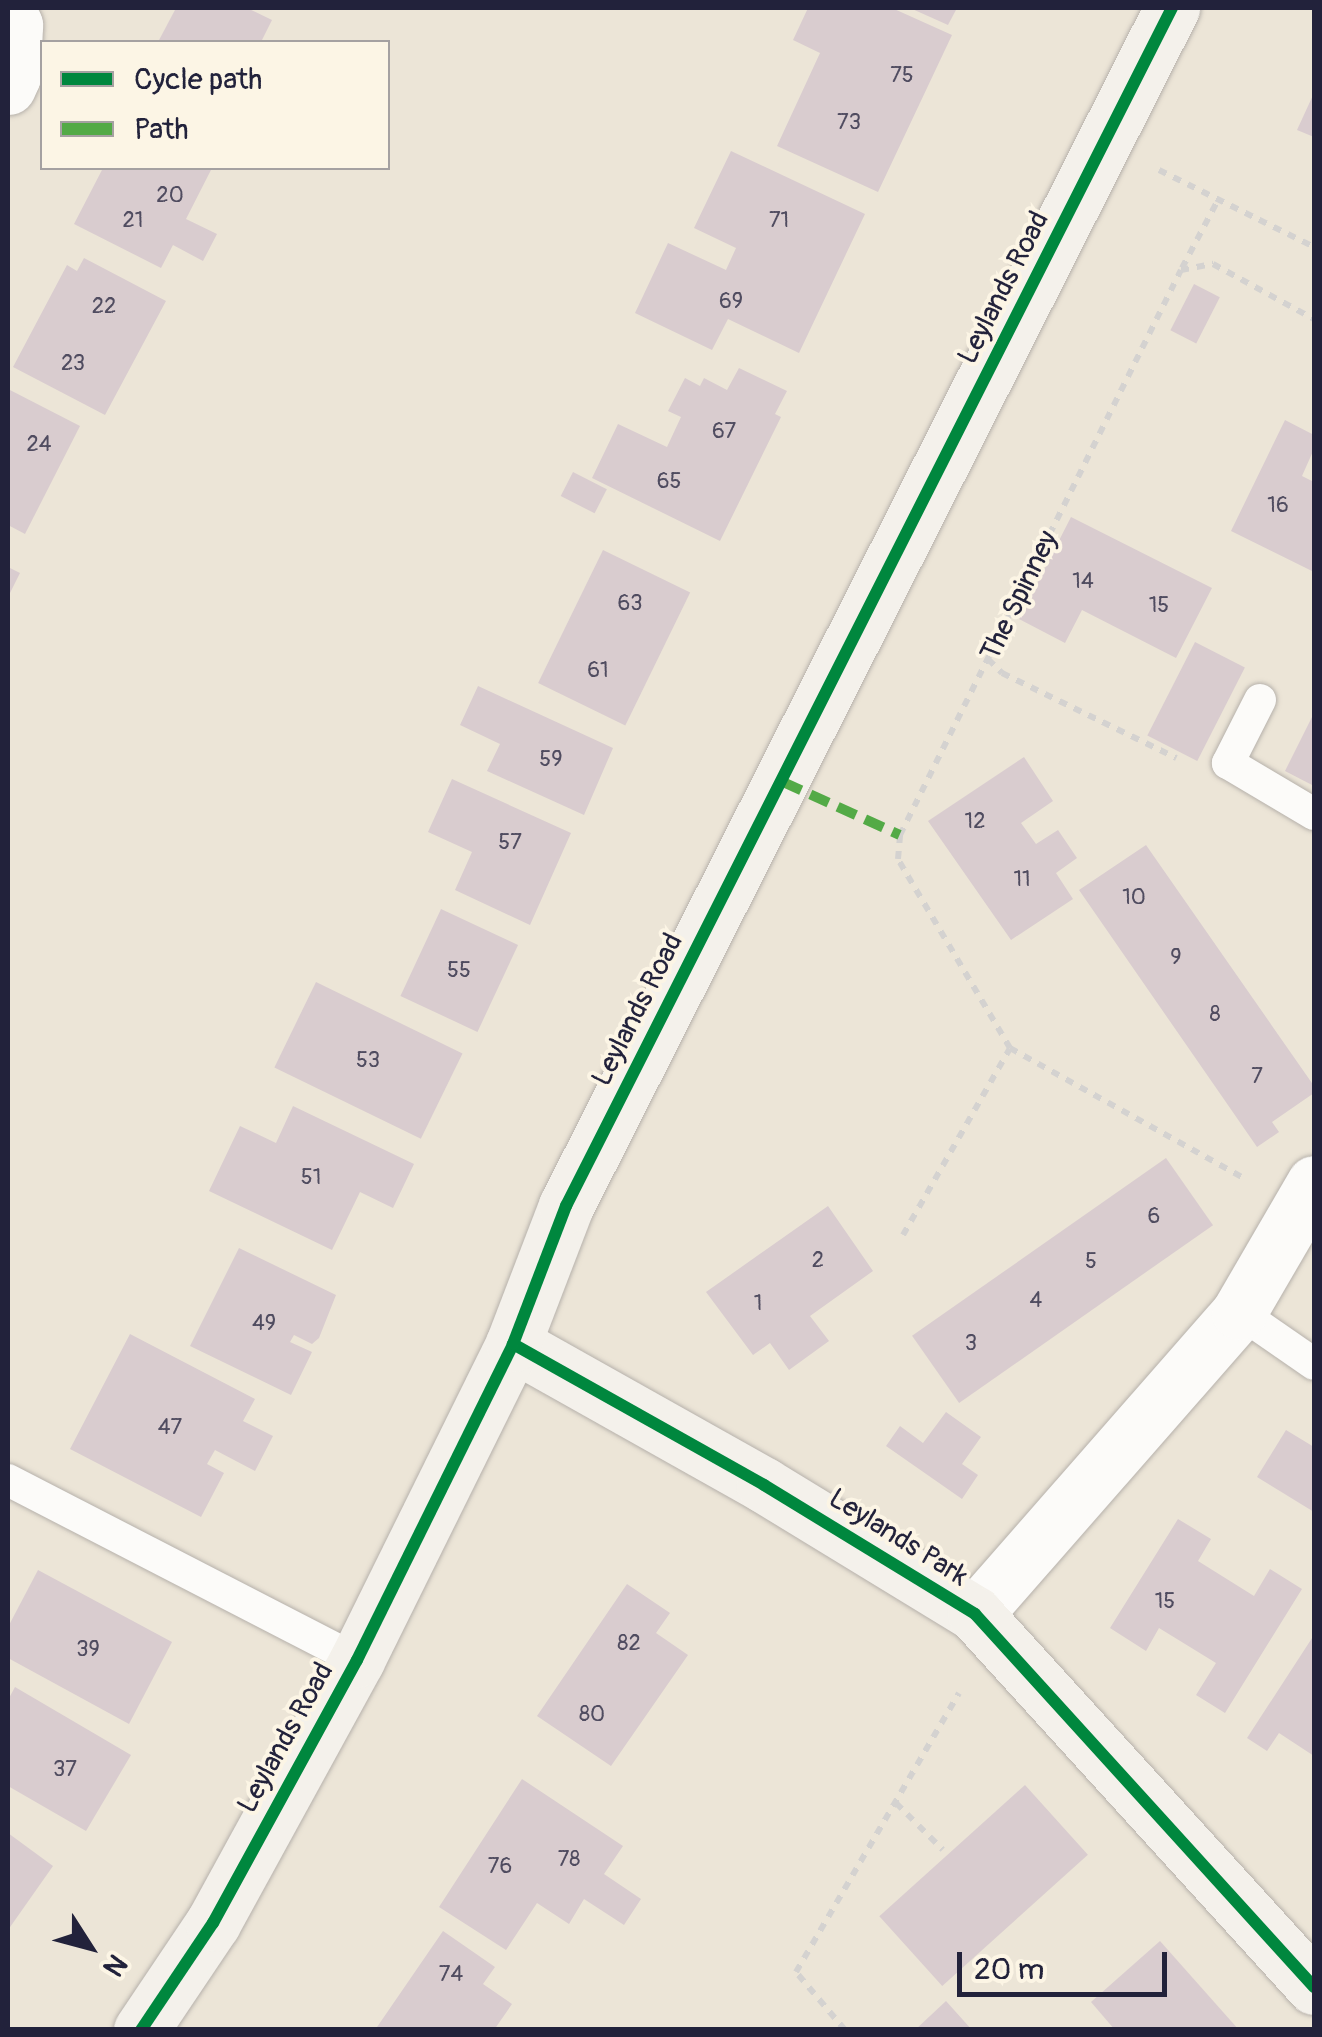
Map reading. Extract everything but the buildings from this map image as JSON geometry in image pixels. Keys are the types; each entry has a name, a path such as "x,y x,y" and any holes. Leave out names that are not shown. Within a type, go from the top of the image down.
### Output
{"street":[{"name":"Leylands Road","path":"141,2030 213,1923 357,1660 514,1344 566,1206 1172,8"},
{"path":"8,11 15,25 13,76 8,87"},
{"name":"Leylands Park","path":"984,1625 1238,1312 1307,1196"},
{"name":"Leylands Park","path":"514,1344 764,1484 984,1625 1314,1987"}],"lane":[{"path":"1260,700 1228,763 1314,814"},
{"path":"1238,1312 1314,1364"},
{"path":"8,1480 357,1660"}],"path":[{"path":"1104,144 1314,247"},
{"path":"1181,270 1213,264 1314,318"},
{"path":"988,658 1002,673 1196,768 1228,763"},
{"path":"903,1235 1010,1048 1307,1196"},
{"path":"845,2030 796,1972 896,1803 984,1625"},
{"path":"896,1803 943,1850"}],"marked path":[{"path":"783,782 900,835"}],"cycle path":[{"path":"141,2030 213,1923 357,1660 513,1344 566,1206 1172,8"},
{"path":"513,1344 764,1485 975,1614 1314,1987"}]}
